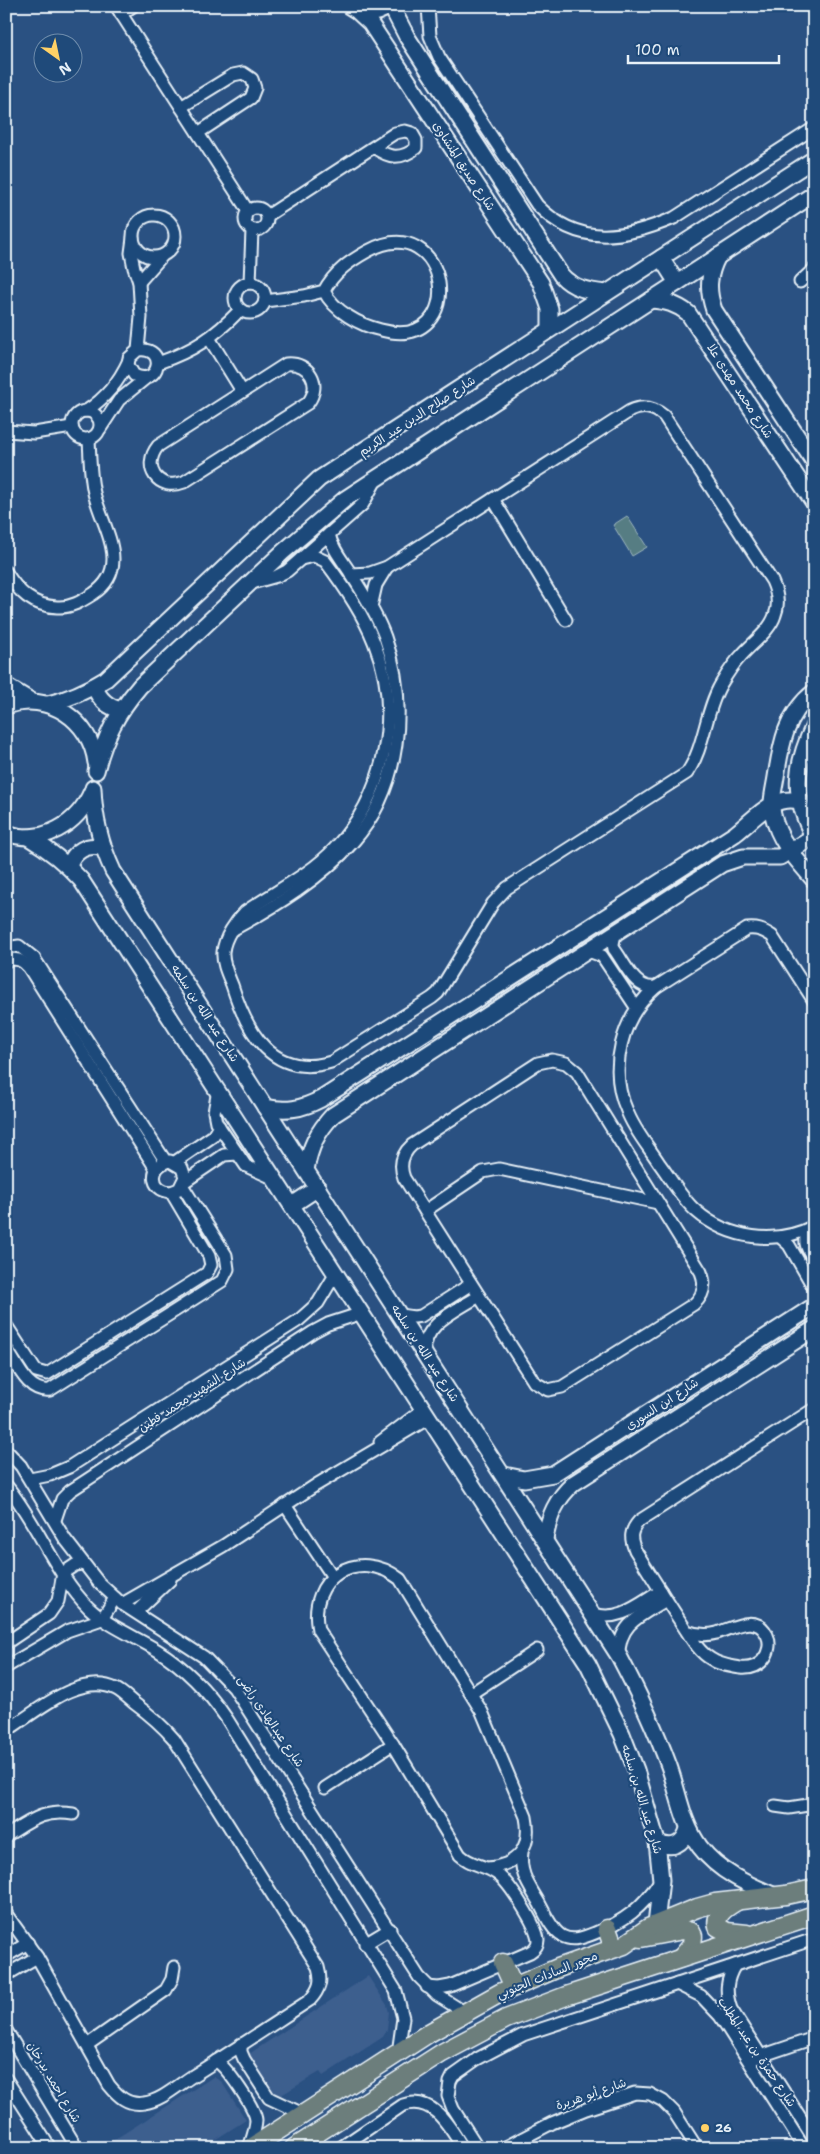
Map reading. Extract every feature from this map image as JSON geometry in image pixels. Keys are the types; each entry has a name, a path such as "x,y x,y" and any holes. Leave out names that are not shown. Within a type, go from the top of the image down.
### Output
{"main road":[{"path":"353,9 369,15 381,12 390,6"},
{"name":"شارع صديق المنشاوى","path":"390,6 406,37 565,280"},
{"name":"شارع صديق المنشاوى","path":"353,9 370,23 535,274 547,296 550,309 550,329"},
{"name":"شارع صلاح الدين عبد الكريم","path":"48,704 68,699 94,686 122,664 319,479 814,159"},
{"path":"96,771 102,747 112,725 140,686 321,518 377,478 814,194"},
{"name":"شارع محمد مهدى علا","path":"718,256 711,269 708,283 709,297 714,310 814,462"},
{"path":"660,258 677,283"},
{"path":"547,296 565,280 579,288 606,293"},
{"name":"شارع محمد مهدى علا","path":"651,300 677,305 688,313 814,503"},
{"path":"6,686 31,701 48,704 64,711 78,722 88,736 95,753 96,771"},
{"path":"94,686 102,700 121,710"},
{"path":"814,692 800,706 786,729 781,742 772,804 776,824 790,852 814,880"},
{"path":"6,706 31,701"},
{"path":"306,1170 314,1140 322,1126 333,1115 733,859 754,856 780,857 814,837 799,801 798,782 801,759 814,726"},
{"name":"شارع عبد الله بن سلمه","path":"96,771 94,812 103,848 114,871 594,1614 619,1656 656,1730 670,1768 688,1829 701,1848 717,1865 736,1878 775,1896"},
{"path":"8,835 28,837 45,835 61,828 75,818 86,804 94,788"},
{"path":"265,1107 276,1109 300,1108 320,1099 735,834 772,804 785,800 799,801"},
{"name":"شارع عبد الله بن سلمه","path":"28,837 47,848 69,866 81,880 588,1664 622,1734 636,1770 657,1842 661,1880 656,1924"},
{"path":"69,866 74,856 83,848 93,846 103,848"},
{"path":"292,1205 318,1188"},
{"name":"شارع ابن السورى","path":"504,1475 534,1478 553,1474 814,1306"},
{"name":"شارع ابن السورى","path":"545,1539 551,1513 565,1491 574,1483 814,1329"},
{"path":"687,1388 698,1404"},
{"path":"657,1842 664,1846 673,1846 680,1843 686,1837 688,1829"},
{"name":"محور السادات الجنوبي","path":"250,2148 464,2012 514,1987 635,1939 656,1924 697,1908 715,1903 814,1890"},
{"path":"737,1901 721,1912 716,1923 718,1927 727,1932 756,1933"},
{"name":"محور السادات الجنوبي","path":"294,2148 442,2053 484,2030 546,2003 814,1915"},
{"path":"607,1929 614,1948"},
{"path":"635,1939 687,1930 693,1936 692,1945 681,1958"},
{"path":"503,1964 514,1987"}],"street":[{"path":"133,6 118,10 248,211 245,221 252,230 250,284"},
{"path":"428,6 430,36 439,57 491,137 530,196 544,213 574,230 591,235 608,236 646,229 674,218 814,128"},
{"path":"181,107 238,73 243,73 252,79 255,88 251,98 198,133"},
{"path":"478,146 491,137"},
{"path":"252,230 259,230 265,226 267,216 375,148"},
{"path":"248,211 259,208 267,216"},
{"path":"139,282 162,256 170,250 175,241 175,231 171,222 163,216 153,214 144,217 136,224 132,238 131,253 139,282 141,317 134,354 130,371 140,378 146,378 152,376 157,370 158,363 156,357 151,352 145,349 134,354 117,383 98,403 86,411 77,414 74,418 72,427 78,437 89,439 94,437 119,400 146,378"},
{"path":"132,238 136,247 143,254 152,257 162,256"},
{"path":"265,301 304,296 324,290 338,271 361,255 386,244 399,243 413,246 434,263 439,276 441,290 438,304 432,316 423,326 412,332 399,334 379,330 360,322 334,306 324,290"},
{"path":"800,282 814,268"},
{"path":"245,284 250,284 259,287 265,301 260,310 250,313 240,310 235,301 237,291 245,284"},
{"path":"158,363 184,354 209,338 240,310"},
{"path":"209,338 242,391"},
{"path":"286,364 301,365 308,369 315,382 313,397 308,403 184,482 170,485 157,479 153,473 151,458 158,446 242,391 286,364"},
{"path":"329,534 333,546 371,606 385,637 394,669 398,702 397,735 391,768 380,800 364,829 338,851 245,912 238,919 224,946 224,960 237,1004 245,1021 255,1036 281,1060 297,1066 314,1067 331,1062 426,1003 438,993 493,903 507,888 680,778 692,765 712,703 720,686 740,657 771,623 778,598 772,581 664,416 652,408 637,408 630,411 387,567 370,573 351,574"},
{"path":"86,411 97,417 100,429"},
{"path":"6,431 34,433 72,427"},
{"path":"6,572 14,585 35,603 61,608 74,605 98,591 107,579 112,566 114,551 93,490 89,439"},
{"path":"250,583 282,574 363,504 377,478"},
{"path":"493,499 566,620"},
{"path":"301,558 314,556 321,558 330,567 352,601 366,625 380,660 387,696 387,733 380,770 366,804 338,851"},
{"path":"330,567 341,559"},
{"path":"371,606 376,585 387,567"},
{"path":"352,601 364,594"},
{"path":"813,1226 780,1237 765,1238 742,1235 721,1228 707,1220 685,1200 634,1126 621,1095 618,1061 621,1045 636,1007 656,987 739,933 756,928 772,936 814,1002"},
{"path":"615,934 613,939 614,949 633,976 640,985 656,987"},
{"path":"6,948 19,946 30,952 156,1169 155,1183 161,1190 171,1192 224,1155 237,1154"},
{"path":"585,953 591,952 602,956 636,1007"},
{"path":"6,961 16,959 26,964 66,1016 170,1162 184,1172 183,1184 226,1255 228,1268 222,1281 55,1387 38,1390 29,1384 6,1348"},
{"path":"621,984 633,976"},
{"path":"552,1060 566,1063 577,1072 701,1272 704,1279 702,1293 694,1304 559,1389 542,1389 534,1382 425,1212 402,1172 402,1160 408,1149 538,1063 552,1060"},
{"path":"218,1090 214,1112 219,1126 237,1154 246,1166 275,1178"},
{"path":"156,1169 213,1136 219,1126"},
{"path":"425,1212 484,1172 494,1169 658,1203"},
{"path":"6,1325 36,1371 43,1374 51,1372 207,1273 211,1265 209,1256 171,1192"},
{"path":"813,1226 808,1231 805,1243 814,1259"},
{"path":"780,1237 789,1245 814,1288"},
{"name":"شارع الشهيد محمد فطين","path":"30,1480 50,1475 69,1467 299,1320 318,1303 336,1274"},
{"path":"400,1315 414,1318 421,1316 471,1284"},
{"path":"425,1354 425,1338 429,1331 479,1296"},
{"name":"شارع الشهيد محمد فطين","path":"55,1520 60,1504 70,1491 313,1332 328,1324 362,1313"},
{"path":"140,1315 149,1328"},
{"path":"117,1330 126,1343"},
{"path":"687,1631 706,1635 716,1633 736,1624 748,1623 759,1626 767,1634 769,1645 767,1656 760,1664 746,1668 725,1666 704,1654 687,1631 663,1595 635,1550 631,1540 632,1528 639,1521 814,1409"},
{"path":"6,1667 66,1631 102,1619 119,1601 177,1574 370,1452 396,1429 427,1414"},
{"name":"شارع عبدالهادى راضى","path":"6,1450 21,1466 82,1564 119,1601 204,1657 234,1688 427,1987 437,1996 464,2012"},
{"path":"6,1485 16,1497 74,1591 102,1619 178,1664 213,1698 396,1992 403,2018 398,2053"},
{"path":"285,1505 333,1577"},
{"path":"6,1643 49,1614 58,1601 63,1573 75,1565 82,1564"},
{"path":"522,1852 512,1861 500,1866 487,1868 467,1862 460,1855 393,1744 318,1630 315,1616 317,1602 323,1588 333,1577 345,1569 359,1565 374,1565 388,1570 400,1579 472,1693 482,1712 526,1817 528,1835 522,1852 522,1871 553,1926 562,1936 572,1939 585,1937 618,1924 638,1908 661,1880"},
{"path":"136,1612 177,1574"},
{"path":"594,1614 609,1617 625,1614 663,1595"},
{"path":"619,1656 620,1637 625,1629 663,1595"},
{"path":"472,1693 537,1650"},
{"path":"6,1731 69,1690 84,1685 100,1684 116,1689 154,1718 174,1739 318,1967 321,1979 318,1991 310,2000 158,2099 144,2103 130,2102 118,2096 109,2085 37,1957 6,1914"},
{"path":"325,1788 393,1744"},
{"path":"775,1806 789,1808 814,1804"},
{"path":"6,1836 37,1817 61,1812 73,1814"},
{"path":"427,1987 440,1988 450,1986 534,1950 538,1943 537,1934 511,1888 504,1879 487,1868"},
{"path":"537,1934 553,1926"},
{"path":"365,1944 390,1929"},
{"path":"478,2148 448,2096 450,2082 458,2071 492,2050 524,2035 814,1939"},
{"path":"6,1956 28,1943"},
{"path":"6,1975 37,1957"},
{"name":"شارع حمزة بن عبد المطلب","path":"735,1965 729,1975 726,1986 727,1998 731,2009 814,2139"},
{"path":"87,2045 166,1990 172,1979 174,1967"},
{"name":"شارع حمزة بن عبد المطلب","path":"677,1984 696,1993 712,2006 804,2148"},
{"name":"شارع احمد بدرخان","path":"6,2030 77,2148"},
{"path":"749,2062 760,2055 814,2038"},
{"path":"241,2044 241,2052 244,2059 272,2101 303,2114"},
{"path":"227,2070 244,2059"},
{"path":"216,2061 227,2070 254,2113 256,2124 250,2148"},
{"path":"6,2079 50,2148"},
{"name":"شارع أبو هريرة","path":"504,2148 552,2123 586,2109 635,2093 650,2094 663,2101 674,2112 697,2148"},
{"path":"254,2113 272,2101"},
{"path":"340,2148 403,2105 413,2102 423,2103 440,2115 463,2148"},
{"path":"455,2136 466,2130"}],"shaded area":[{"path":"814,747 814,820 803,794 809,755"},
{"path":"368,1976 387,2005 389,2012 387,2030 383,2037 323,2076 320,2072 278,2097 248,2061 249,2054"},
{"path":"213,2077 221,2081 246,2120 202,2148 101,2148"}],"green space":[{"path":"627,516 647,547 632,556 613,525"}],"place":[{"name":"26","path":"705,2128"}]}
